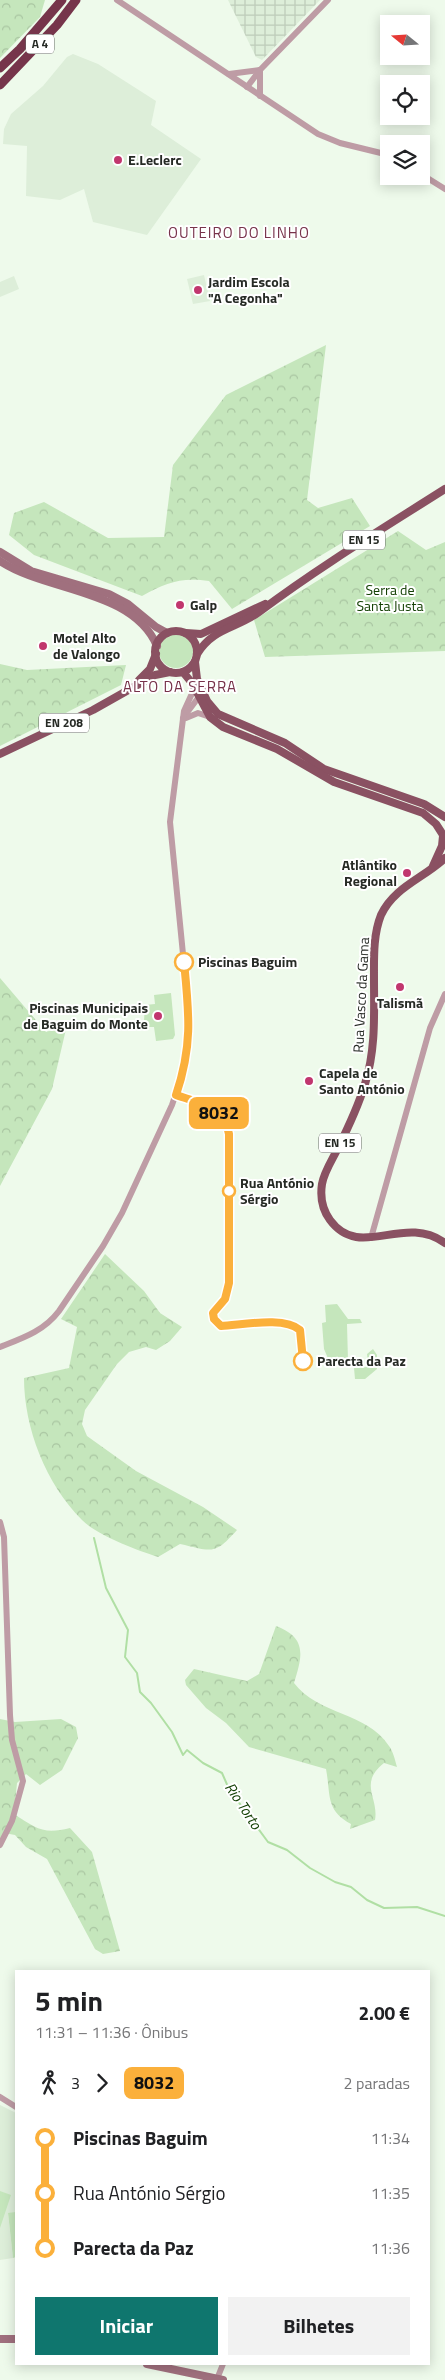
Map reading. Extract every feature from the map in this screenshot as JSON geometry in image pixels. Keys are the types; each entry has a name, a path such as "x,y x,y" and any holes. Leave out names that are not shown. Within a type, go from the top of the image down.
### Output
{"highway":[{"name":"A 4","path":"0,68 20,49 62,0"},
{"name":"A 4","path":"0,85 57,25 76,0"}],"main road":[{"name":"EN 15","path":"196,658 211,636 258,612 270,602 445,489"},
{"path":"0,552 31,570 110,594 128,604 156,628 167,633 179,631 186,633 195,642 199,699 210,717 223,727 293,757 334,782 423,813 442,834"},
{"path":"0,561 29,576 98,598 126,610 152,634 160,665 170,672 182,672 196,658"},
{"name":"EN 15","path":"186,633 201,634 270,602"},
{"path":"156,650 167,633"},
{"name":"EN 208","path":"126,690 150,668 156,650"},
{"name":"EN 208","path":"0,754 93,710 155,675 170,672"},
{"path":"182,672 213,709 226,718 285,743 324,769 424,804 445,818 441,823 442,846 432,868"},
{"name":"Rua Vasco da Gama","path":"445,858 395,895 380,918 375,941 373,1046 370,1068 358,1105 322,1183 322,1205 337,1229 348,1235 371,1238 416,1231 433,1236 445,1243"},
{"path":"0,2339 15,2339"},
{"path":"152,2365 216,2379"}],"street":[{"path":"117,0 324,137 340,143 380,152"},
{"path":"247,87 260,70 328,0"},
{"path":"228,74 242,74 260,70"},
{"path":"260,70 260,96"},
{"path":"430,180 445,189"},
{"path":"0,1347 36,1332 51,1323 113,1229 172,1105 186,1064 189,1032 188,1005 170,822 183,720 190,699 198,690"},
{"path":"190,699 205,701 218,716 226,718"},
{"path":"183,720 199,699"},
{"path":"183,720 198,713 210,717"},
{"path":"371,1238 430,1028 445,994"},
{"path":"0,1522 4,1537 12,1740 23,1780 12,1821 0,1845"},
{"path":"0,2097 15,2107"},
{"path":"216,2379 223,2365"}],"shaded area":[{"path":"228,0 320,0 262,60 256,57"},
{"path":"73,54 98,64 156,101 151,125 201,159 147,235 93,222 84,189 60,200 26,196 27,146 3,144 4,129 11,114 43,86 67,57"},
{"name":"Jardim Escola \"A Cegonha\"","path":"204,275 210,301 193,304 187,279"},
{"path":"14,276 19,289 0,297 0,282"},
{"path":"0,2105 15,2112 15,2212 8,2214 13,2258 0,2260"}],"green space":[{"path":"0,0 45,0 40,17 0,58"},
{"path":"326,345 307,500 318,508 352,498 370,526 232,609 209,581 190,580 174,582 142,596 34,555 9,535 14,513 44,502 108,538 164,537 173,465 226,395"},
{"name":"Serra de Santa Justa","path":"398,531 426,550 445,542 445,651 265,657 254,620"},
{"path":"176,634 183,635 188,639 192,644 192,658 188,663 183,667 176,668 169,667 164,663 160,658 159,651 160,644 164,639 169,635"},
{"path":"0,664 27,670 126,665 121,685 0,746"},
{"path":"0,978 46,1032 67,1025 52,1089 0,1186"},
{"name":"Piscinas Municipais de Baguim do Monte","path":"171,993 175,1035 173,1039 156,1041 154,1027 147,1027 147,1021 144,1021 145,1005 155,1004 154,995"},
{"path":"105,1254 144,1291 160,1313 182,1327 170,1341 156,1350 146,1347 129,1352 117,1364 85,1410 82,1424 87,1436 136,1471 203,1507 237,1530 217,1548 206,1550 180,1544 158,1557 98,1532 82,1520 69,1506 58,1490 40,1454 28,1416 24,1378 69,1368 77,1327 61,1319"},
{"path":"337,1304 348,1319 360,1319 362,1323 347,1324 348,1361 330,1363 324,1349 322,1323 326,1322 325,1305"},
{"path":"373,1349 377,1355 377,1369 365,1379 355,1379 354,1368 368,1367 367,1354"},
{"path":"276,1626 293,1636 298,1642 300,1657 294,1683 304,1694 316,1702 368,1726 380,1735 392,1750 397,1767 384,1763 372,1778 371,1791 375,1820 350,1829 351,1824 343,1819 333,1807 329,1794 326,1769 249,1747 226,1723 206,1708 186,1685 185,1680 194,1669 247,1681 259,1674"},
{"path":"0,1719 15,1722 61,1719 76,1727 78,1738 62,1770 40,1785 26,1774 17,1783 14,1814 40,1829 53,1831 70,1828 92,1852 120,1951 103,1954 95,1949 47,1859 26,1847 15,1835 4,1833 0,1839"},
{"path":"0,2191 11,2195 0,2228"},
{"path":"15,2212 15,2257 13,2258 8,2213"}],"waterway":[{"name":"Rio Torto","path":"94,1538 106,1588 128,1630 125,1657 137,1673 140,1692 151,1703 172,1732 183,1755 187,1750 203,1763 222,1773 229,1789 268,1842 287,1850 310,1868 335,1882 351,1887 367,1900 384,1908 417,1907 445,1916"}],"bus line":[{"name":"8032","path":"184,962 188,1005 188,1052 176,1095 216,1110 223,1116 229,1134 229,1283 225,1299 213,1313 214,1319 221,1326 273,1322 294,1325 300,1330 303,1361"}],"place":[{"name":"E.Leclerc","path":"118,160"},
{"name":"Jardim Escola \"A Cegonha\"","path":"198,290"},
{"name":"Galp","path":"180,605"},
{"name":"Motel Alto de Valongo","path":"43,646"},
{"name":"Atlântiko Regional","path":"407,873"},
{"name":"Piscinas Baguim","path":"184,962"},
{"name":"Talismã","path":"400,987"},
{"name":"Piscinas Municipais de Baguim do Monte","path":"158,1016"},
{"name":"Capela de Santo António","path":"309,1081"},
{"name":"Rua António Sérgio","path":"229,1191"},
{"name":"Parecta da Paz","path":"303,1361"}],"district":[{"name":"OUTEIRO DO LINHO","path":"239,233"},
{"name":"ALTO DA SERRA","path":"180,687"}]}
